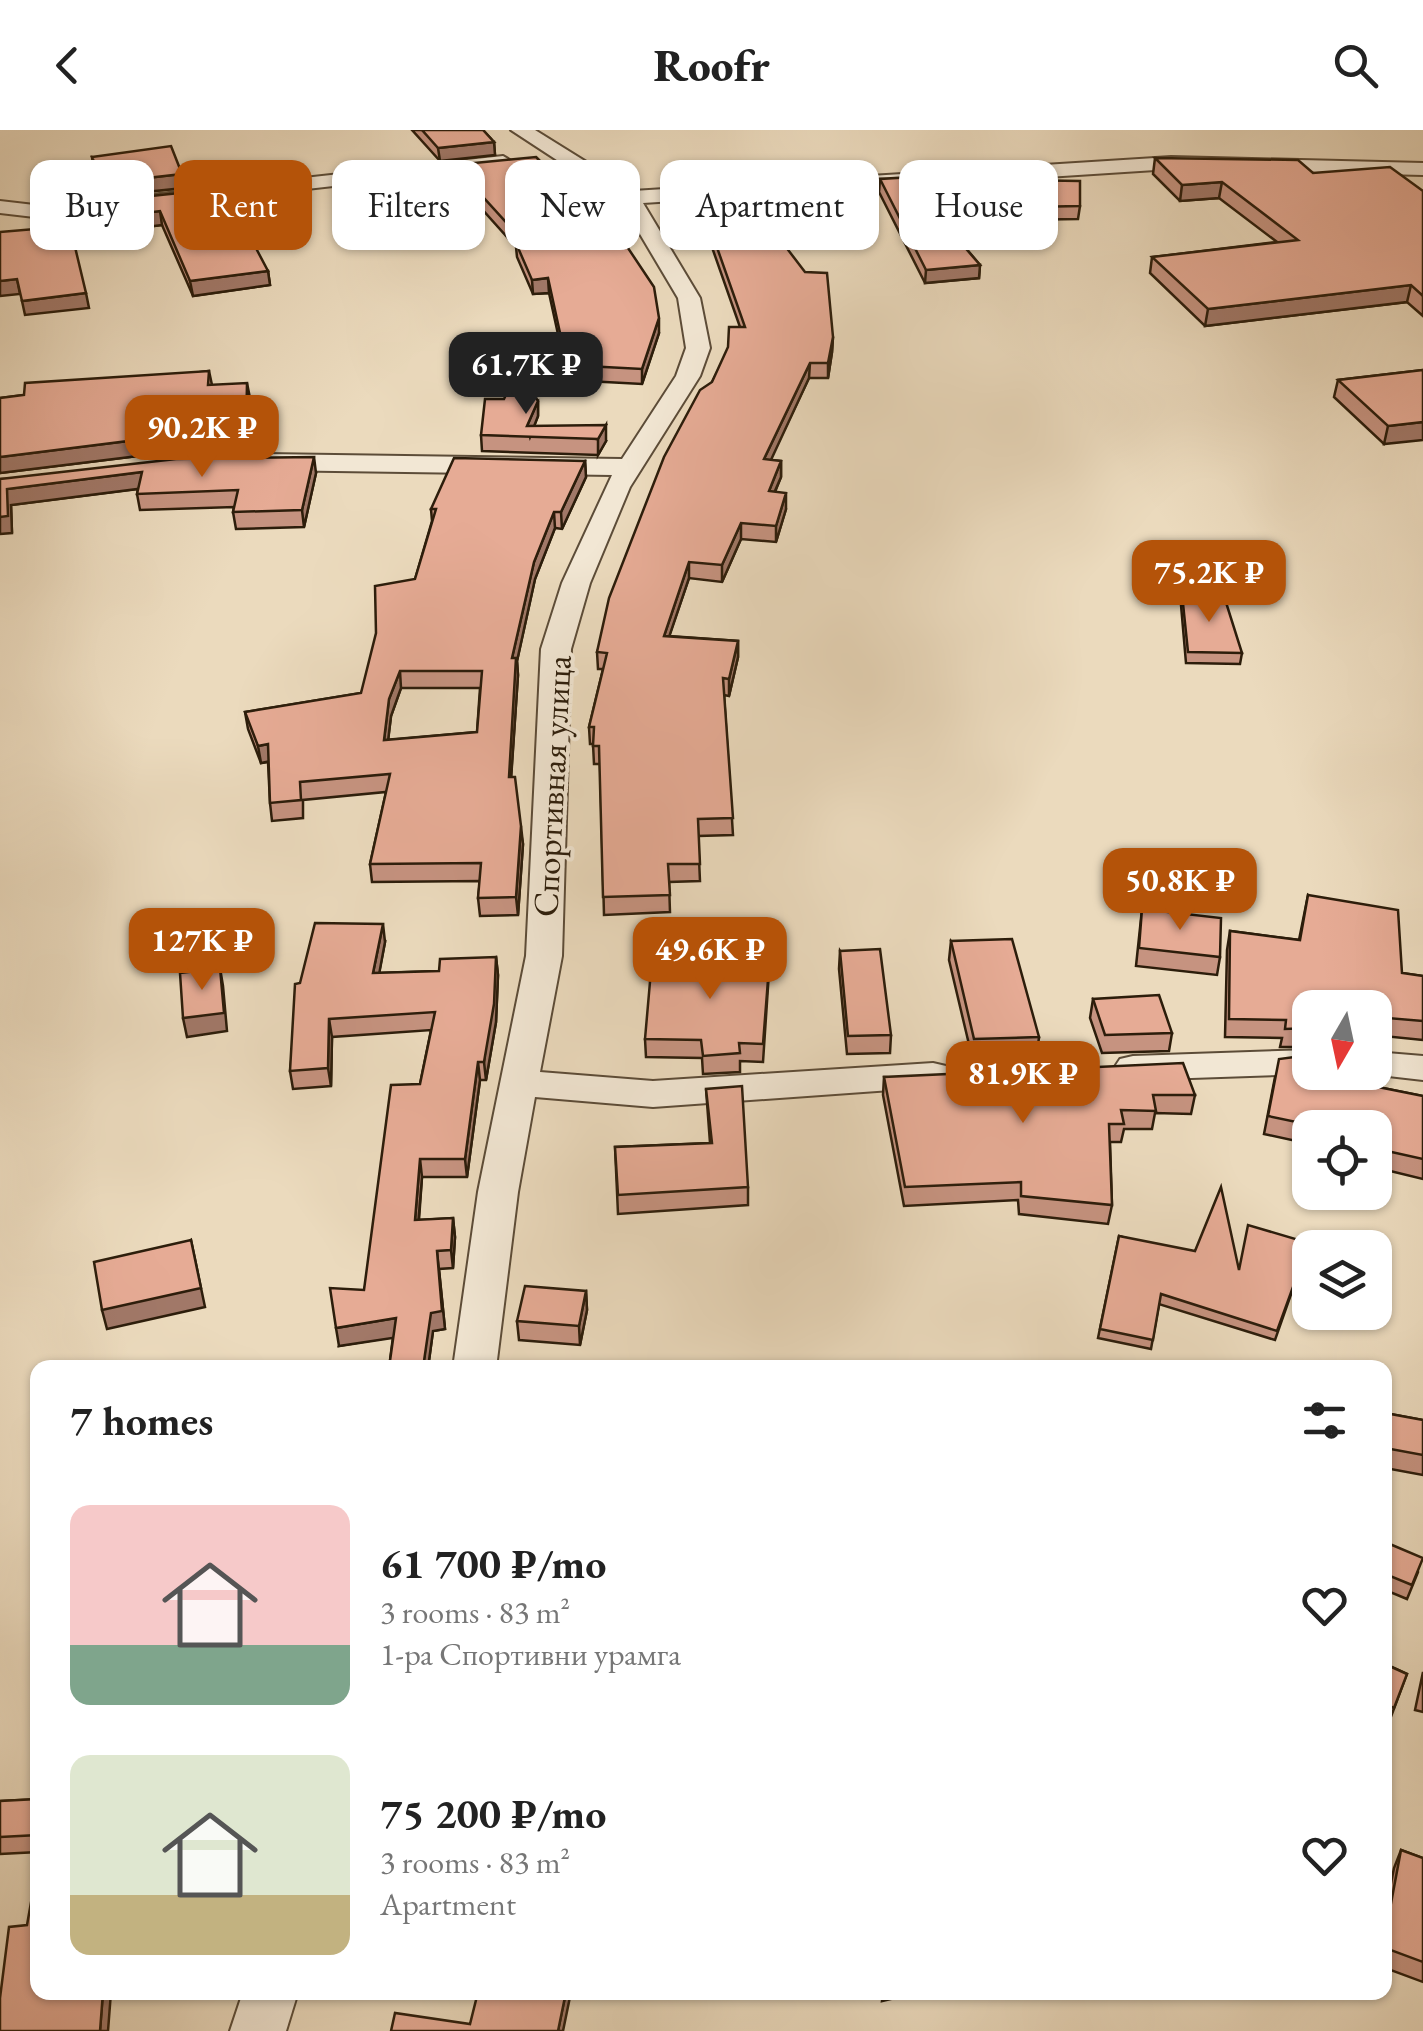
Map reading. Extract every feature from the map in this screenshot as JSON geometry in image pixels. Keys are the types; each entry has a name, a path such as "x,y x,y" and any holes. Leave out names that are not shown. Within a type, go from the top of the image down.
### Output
{"street":[{"name":"Спортивная улица","path":"521,130 569,160"},
{"path":"0,208 43,212 79,209 566,158"},
{"path":"640,197 1170,162 1423,169"},
{"path":"1377,167 1419,192"},
{"name":"Спортивная улица","path":"475,1360 498,1192 544,956 556,649 576,583 628,467 688,376 698,348 690,298 640,215"},
{"path":"239,462 378,460 628,467"},
{"path":"1100,1069 1292,1063"},
{"path":"1392,1065 1423,1068"},
{"path":"520,1083 653,1094 966,1073"},
{"path":"258,2031 268,2000"}],"building":[{"path":"422,130 483,130 494,142 438,148"},
{"path":"171,146 176,160 174,175 154,177 154,160 92,157"},
{"path":"1155,158 1298,160 1313,173 1390,167 1423,191 1423,296 1411,285 1208,309 1152,257 1298,240 1222,182 1182,185"},
{"path":"505,160 505,221 485,199 485,162"},
{"path":"899,178 899,217 880,179"},
{"path":"1058,181 1080,181 1080,206 1058,206"},
{"path":"174,194 174,244 160,211 154,212 154,196"},
{"path":"30,229 30,250 76,250 86,293 22,301 17,279 0,281 0,232"},
{"path":"177,250 257,250 268,271 190,281"},
{"path":"519,250 629,250 654,287 659,318 642,369 567,365 548,278 532,280"},
{"path":"718,250 788,250 805,272 827,273 833,337 828,363 810,363 764,459 781,461 769,491 786,493 776,526 741,523 722,565 689,562 664,636 738,641 729,679 723,678 733,818 698,819 700,864 668,864 670,895 603,897 599,746 593,746 594,727 589,727 607,653 597,652 609,598 664,457 700,390 712,382 728,347 729,327 745,327"},
{"path":"916,250 967,250 980,265 926,270"},
{"path":"518,369 538,401 527,426 606,425 598,439 481,435 485,399 504,399"},
{"path":"1423,370 1423,422 1388,426 1338,380"},
{"path":"209,371 208,385 247,383 246,434 176,435 0,457 0,398 24,395 25,383"},
{"path":"314,457 302,510 233,512 238,490 137,494 142,472 7,489 8,516 0,517 0,479 176,459"},
{"path":"454,458 585,461 561,512 554,512 534,562 512,658 516,658 509,777 515,777 521,826 516,897 478,898 481,863 370,864 390,774 300,782 301,800 270,803 268,744 258,746 245,712 361,693 376,633 375,586 415,579 436,509 431,509","holes":["400,671 482,671 477,732 384,740 389,699"]},
{"path":"1182,594 1224,596 1242,653 1188,652"},
{"path":"1308,895 1398,910 1402,973 1423,976 1423,1021 1392,1018 1392,990 1292,990 1292,1029 1285,1029 1286,1020 1229,1019 1230,931 1300,940"},
{"path":"1142,909 1221,918 1220,957 1139,948"},
{"path":"315,923 383,924 373,973 439,971 440,959 496,957 494,1004 484,1062 478,1062 465,1159 420,1159 415,1220 453,1218 451,1250 437,1251 442,1311 431,1313 424,1360 390,1360 396,1318 336,1328 330,1288 364,1290 391,1085 420,1084 435,1012 329,1019 328,1068 290,1071 295,984 300,983"},
{"path":"1012,939 1039,1037 974,1039 951,941"},
{"path":"880,949 891,1035 848,1036 840,951"},
{"path":"728,952 770,954 763,1044 739,1043 740,1053 703,1056 701,1040 645,1039 652,959 727,962"},
{"path":"220,968 224,1013 183,1018 180,973"},
{"path":"1159,995 1172,1033 1105,1035 1093,999"},
{"path":"1292,1057 1292,1090 1392,1090 1423,1096 1423,1159 1392,1152 1392,1110 1292,1110 1292,1121 1268,1116 1279,1059"},
{"path":"1183,1063 1195,1095 1153,1095 1156,1111 1121,1110 1124,1124 1109,1124 1112,1205 1021,1196 1021,1182 905,1187 884,1077"},
{"path":"742,1086 748,1187 618,1195 615,1147 712,1143 706,1089"},
{"path":"1221,1187 1239,1270 1248,1225 1292,1238 1292,1290 1277,1331 1161,1294 1153,1340 1100,1329 1119,1236 1195,1251"},
{"path":"191,1240 201,1288 102,1310 94,1262"},
{"path":"525,1286 586,1291 579,1326 517,1321"},
{"path":"1392,1414 1423,1420 1423,1455 1392,1449"},
{"path":"1392,1545 1423,1558 1412,1585 1392,1577"},
{"path":"1392,1667 1407,1674 1392,1707"},
{"path":"30,1799 30,1835 0,1837 0,1801"},
{"path":"1401,1850 1423,1858 1423,1962 1392,1951 1392,1898"},
{"path":"30,1908 30,2000 102,2000 100,2031 0,2031 9,1927 27,1925"},
{"path":"476,2000 564,2000 558,2031 391,2031 395,2013 470,2024"}]}
